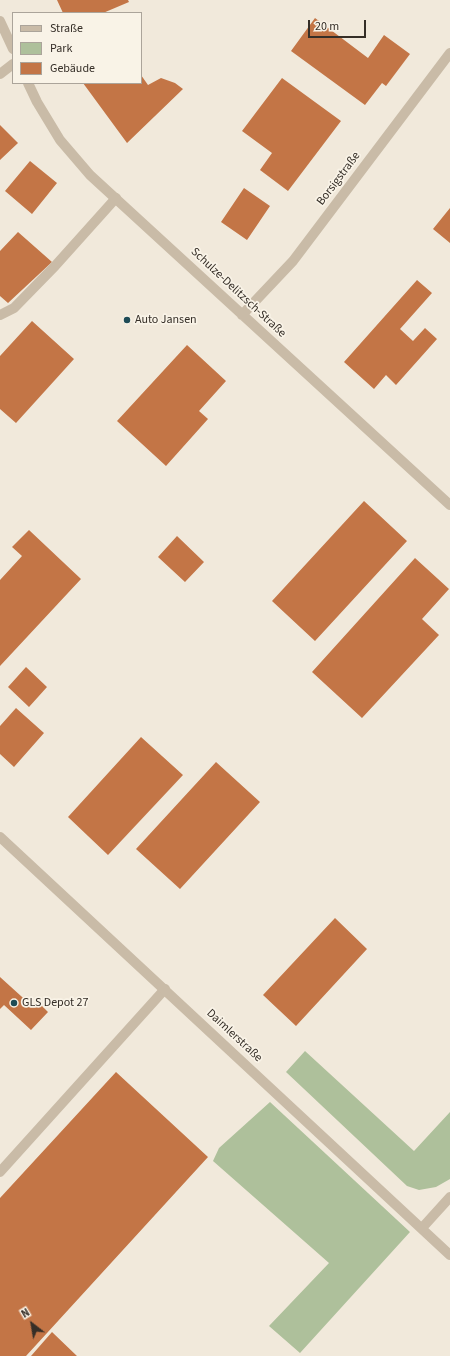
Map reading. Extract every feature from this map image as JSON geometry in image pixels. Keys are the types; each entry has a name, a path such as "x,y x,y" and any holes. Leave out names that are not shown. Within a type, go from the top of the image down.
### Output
{"street":[{"path":"0,21 12,47"},
{"name":"Borsigstraße","path":"242,315 293,261 450,53"},
{"path":"0,74 12,65"},
{"name":"Schulze-Delitzsch-Straße","path":"28,84 37,102 60,140 90,175 450,505"},
{"path":"0,315 14,308 55,266 116,198"},
{"name":"Daimlerstraße","path":"0,837 450,1255"},
{"path":"0,1172 165,989"},
{"path":"422,1228 450,1197"}],"green space":[{"path":"305,1051 414,1151 450,1112 450,1179 436,1187 419,1190 407,1186 286,1072"},
{"path":"270,1102 410,1232 300,1353 269,1326 329,1263 213,1161 219,1148"}],"building":[{"path":"57,0 128,0 129,2 105,12 63,12"},
{"path":"315,18 368,58 384,35 410,54 386,86 382,83 365,105 291,51"},
{"path":"142,76 148,85 161,78 175,83 183,89 127,143 84,84 142,84"},
{"path":"282,78 341,121 288,191 260,170 272,153 242,131"},
{"path":"0,125 18,143 0,160"},
{"path":"30,161 57,183 32,214 5,191"},
{"path":"244,188 270,206 247,240 221,222"},
{"path":"450,208 450,243 433,229"},
{"path":"18,232 52,262 8,303 0,296 0,251"},
{"path":"417,280 432,293 400,329 413,341 425,328 437,339 396,385 386,375 374,389 344,362"},
{"path":"32,321 74,359 16,423 0,409 0,356"},
{"path":"187,345 226,381 199,411 208,419 166,466 117,421"},
{"path":"364,501 407,541 315,641 272,601"},
{"path":"29,530 81,579 0,666 0,580 22,556 12,547"},
{"path":"177,536 204,562 185,582 158,557"},
{"path":"415,558 449,589 422,619 439,635 362,718 312,672"},
{"path":"26,667 47,687 29,707 8,687"},
{"path":"16,708 44,733 14,767 0,754 0,726"},
{"path":"141,737 183,775 108,855 68,817"},
{"path":"216,762 260,802 180,889 136,849"},
{"path":"335,918 367,949 296,1026 263,995"},
{"name":"GLS Depot 27","path":"0,977 32,1006 37,1001 48,1012 31,1030 4,1005 0,1009"},
{"path":"116,1072 208,1157 26,1356 0,1356 0,1198"},
{"path":"52,1332 77,1356 31,1356"}],"place":[{"name":"Auto Jansen","path":"127,320"},
{"name":"GLS Depot 27","path":"14,1003"}]}
